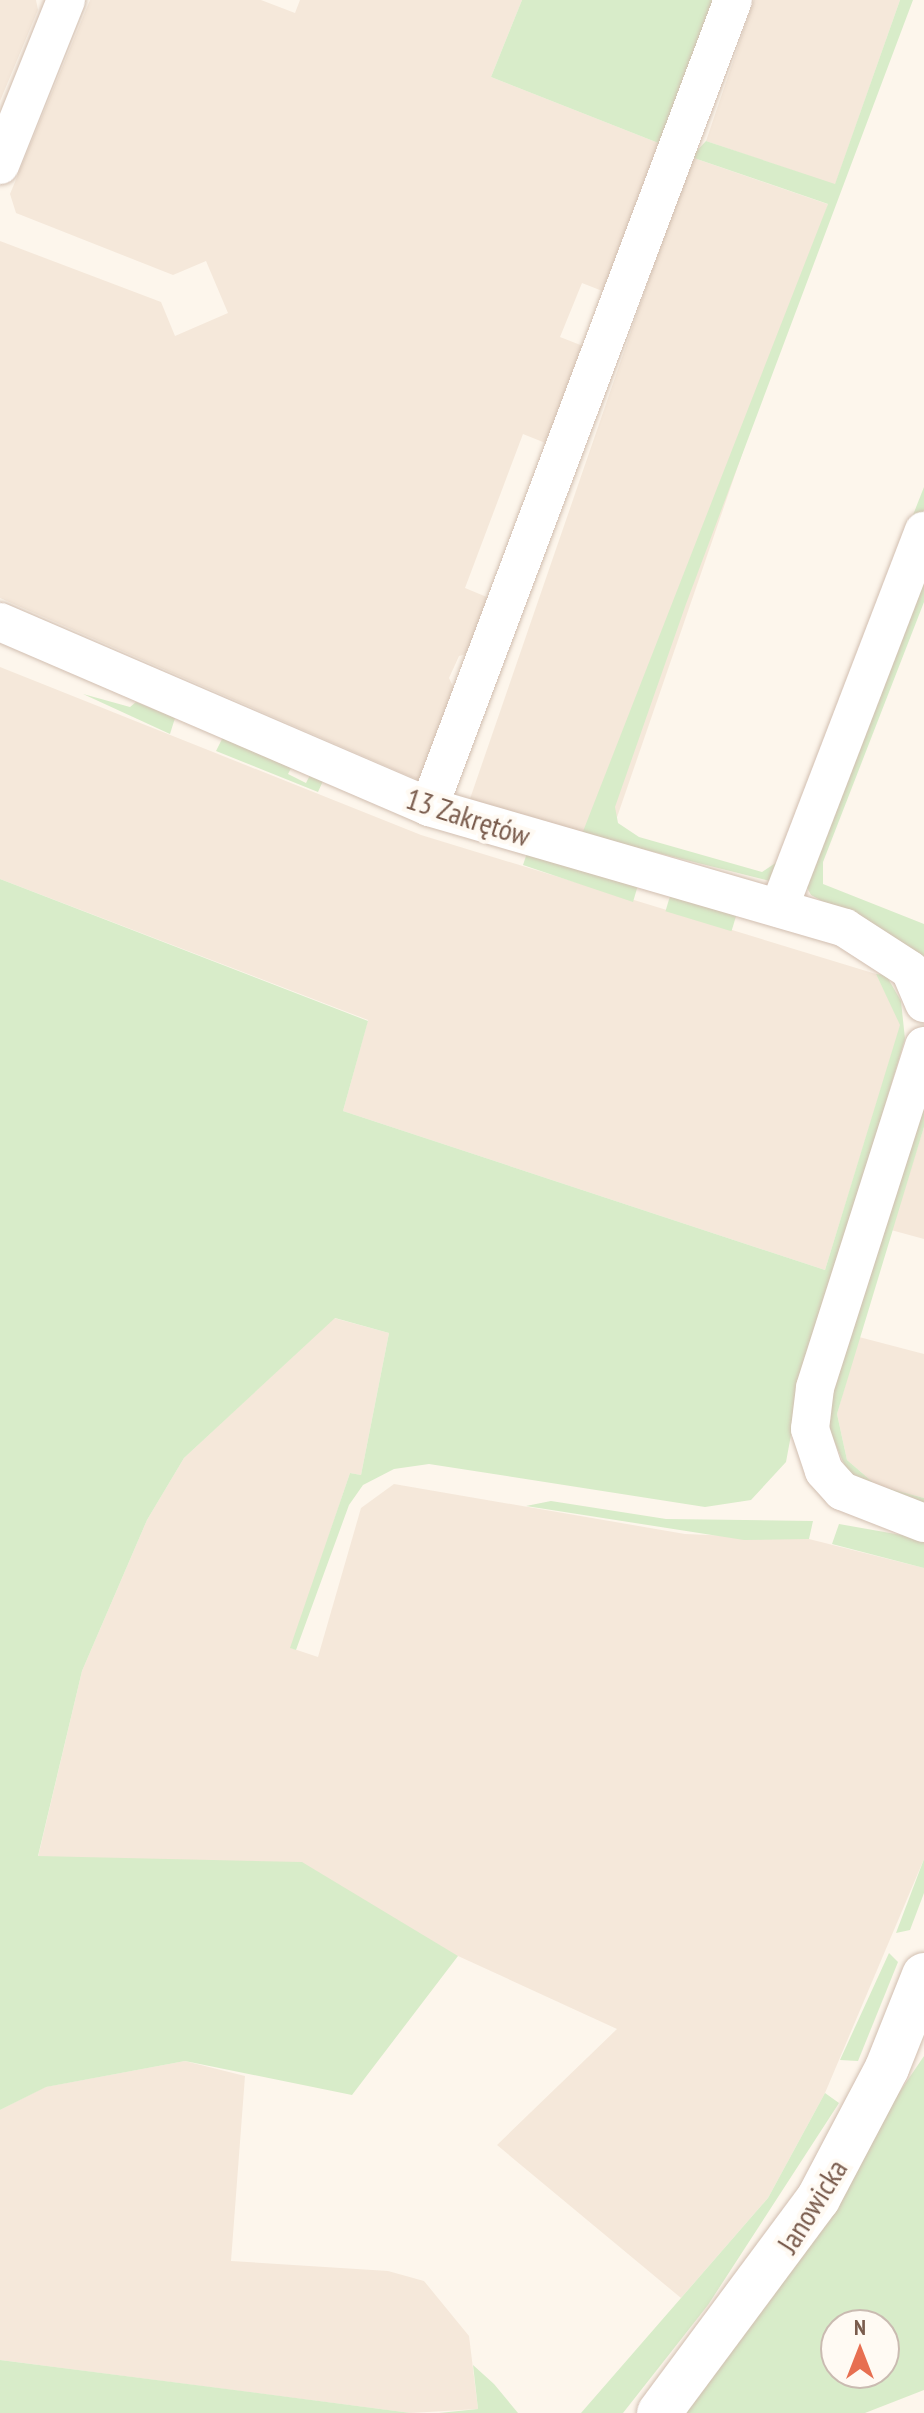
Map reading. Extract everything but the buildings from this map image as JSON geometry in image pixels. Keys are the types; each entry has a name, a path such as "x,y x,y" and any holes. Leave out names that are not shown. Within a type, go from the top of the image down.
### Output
{"street":[{"path":"0,165 66,0"},
{"path":"429,807 733,0"},
{"path":"779,908 924,531"},
{"name":"13 Zakrętów","path":"0,622 429,807 779,908 874,941 910,970 924,1003"},
{"path":"924,1046 815,1388 810,1429 824,1471 842,1491 924,1523"},
{"name":"Janowicka","path":"659,2413 818,2199 887,2068 924,1975"}],"shaded area":[{"path":"0,0 36,0 38,10 0,101"},
{"path":"90,0 261,0 295,13 300,0 522,0 491,77 666,146 610,294 582,283 560,337 583,346 548,444 523,434 465,588 494,600 474,652 459,656 449,678 457,695 423,782 0,598 0,241 161,302 175,336 228,313 206,261 173,275 16,213 10,194"},
{"path":"754,0 900,0 835,185 706,141"},
{"path":"691,157 828,204 606,848 469,801"},
{"path":"0,667 421,835 876,974 901,1024 825,1270 343,1111 368,1020 0,879"},
{"path":"924,1127 924,1239 891,1230"},
{"path":"334,1318 389,1333 361,1475 350,1473 291,1648 318,1657 361,1508 394,1484 685,1534 809,1539 924,1568 924,1859 825,2093 768,2198 681,2298 497,2145 617,2029 458,1956 38,1857 82,1671 147,1520 184,1458"},
{"path":"859,1337 924,1354 924,1498 876,1485 847,1460 837,1414"},
{"path":"185,2061 245,2076 231,2261 388,2271 424,2281 469,2336 478,2409 411,2413 0,2360 0,2110 45,2087"}],"green space":[{"path":"522,0 722,0 666,146 491,77"},
{"path":"900,0 913,0 686,604 615,807 618,823 639,837 762,872 777,862 924,487 924,510 878,630 770,881 582,834 828,204 691,157 706,141 835,184"},
{"path":"924,557 924,602 823,862 823,884 924,924 924,957 811,895 805,884"},
{"path":"83,694 130,707 136,702 175,718 170,734"},
{"path":"223,737 291,768 288,774 306,783 310,775 323,781 318,792 216,751"},
{"path":"527,853 638,885 633,902 523,865"},
{"path":"0,879 368,1021 343,1111 825,1270 900,1025 876,974 886,975 901,1001 905,1039 800,1386 786,1462 751,1500 705,1507 429,1464 394,1469 363,1485 349,1505 296,1650 290,1648 350,1473 361,1475 389,1333 335,1318 184,1458 147,1520 82,1671 38,1856 302,1862 458,1956 352,2095 185,2061 46,2087 0,2110"},
{"path":"671,893 737,913 731,931 665,911"},
{"path":"924,1105 924,1127 837,1414 847,1460 876,1485 924,1498 924,1507 881,1494 847,1471 829,1429 829,1404"},
{"path":"551,1501 666,1519 813,1521 809,1539 744,1540 526,1506"},
{"path":"839,1524 924,1539 924,1568 832,1544"},
{"path":"924,1859 924,1893 910,1930 896,1933"},
{"path":"889,1953 898,1962 858,2061 840,2060"},
{"path":"924,2056 924,2390 865,2413 682,2413"},
{"path":"825,2093 839,2103 708,2305 623,2413 581,2413 768,2198"},
{"path":"0,2360 219,2388 411,2413 0,2413"},
{"path":"473,2365 518,2413 439,2413 478,2409"}]}
